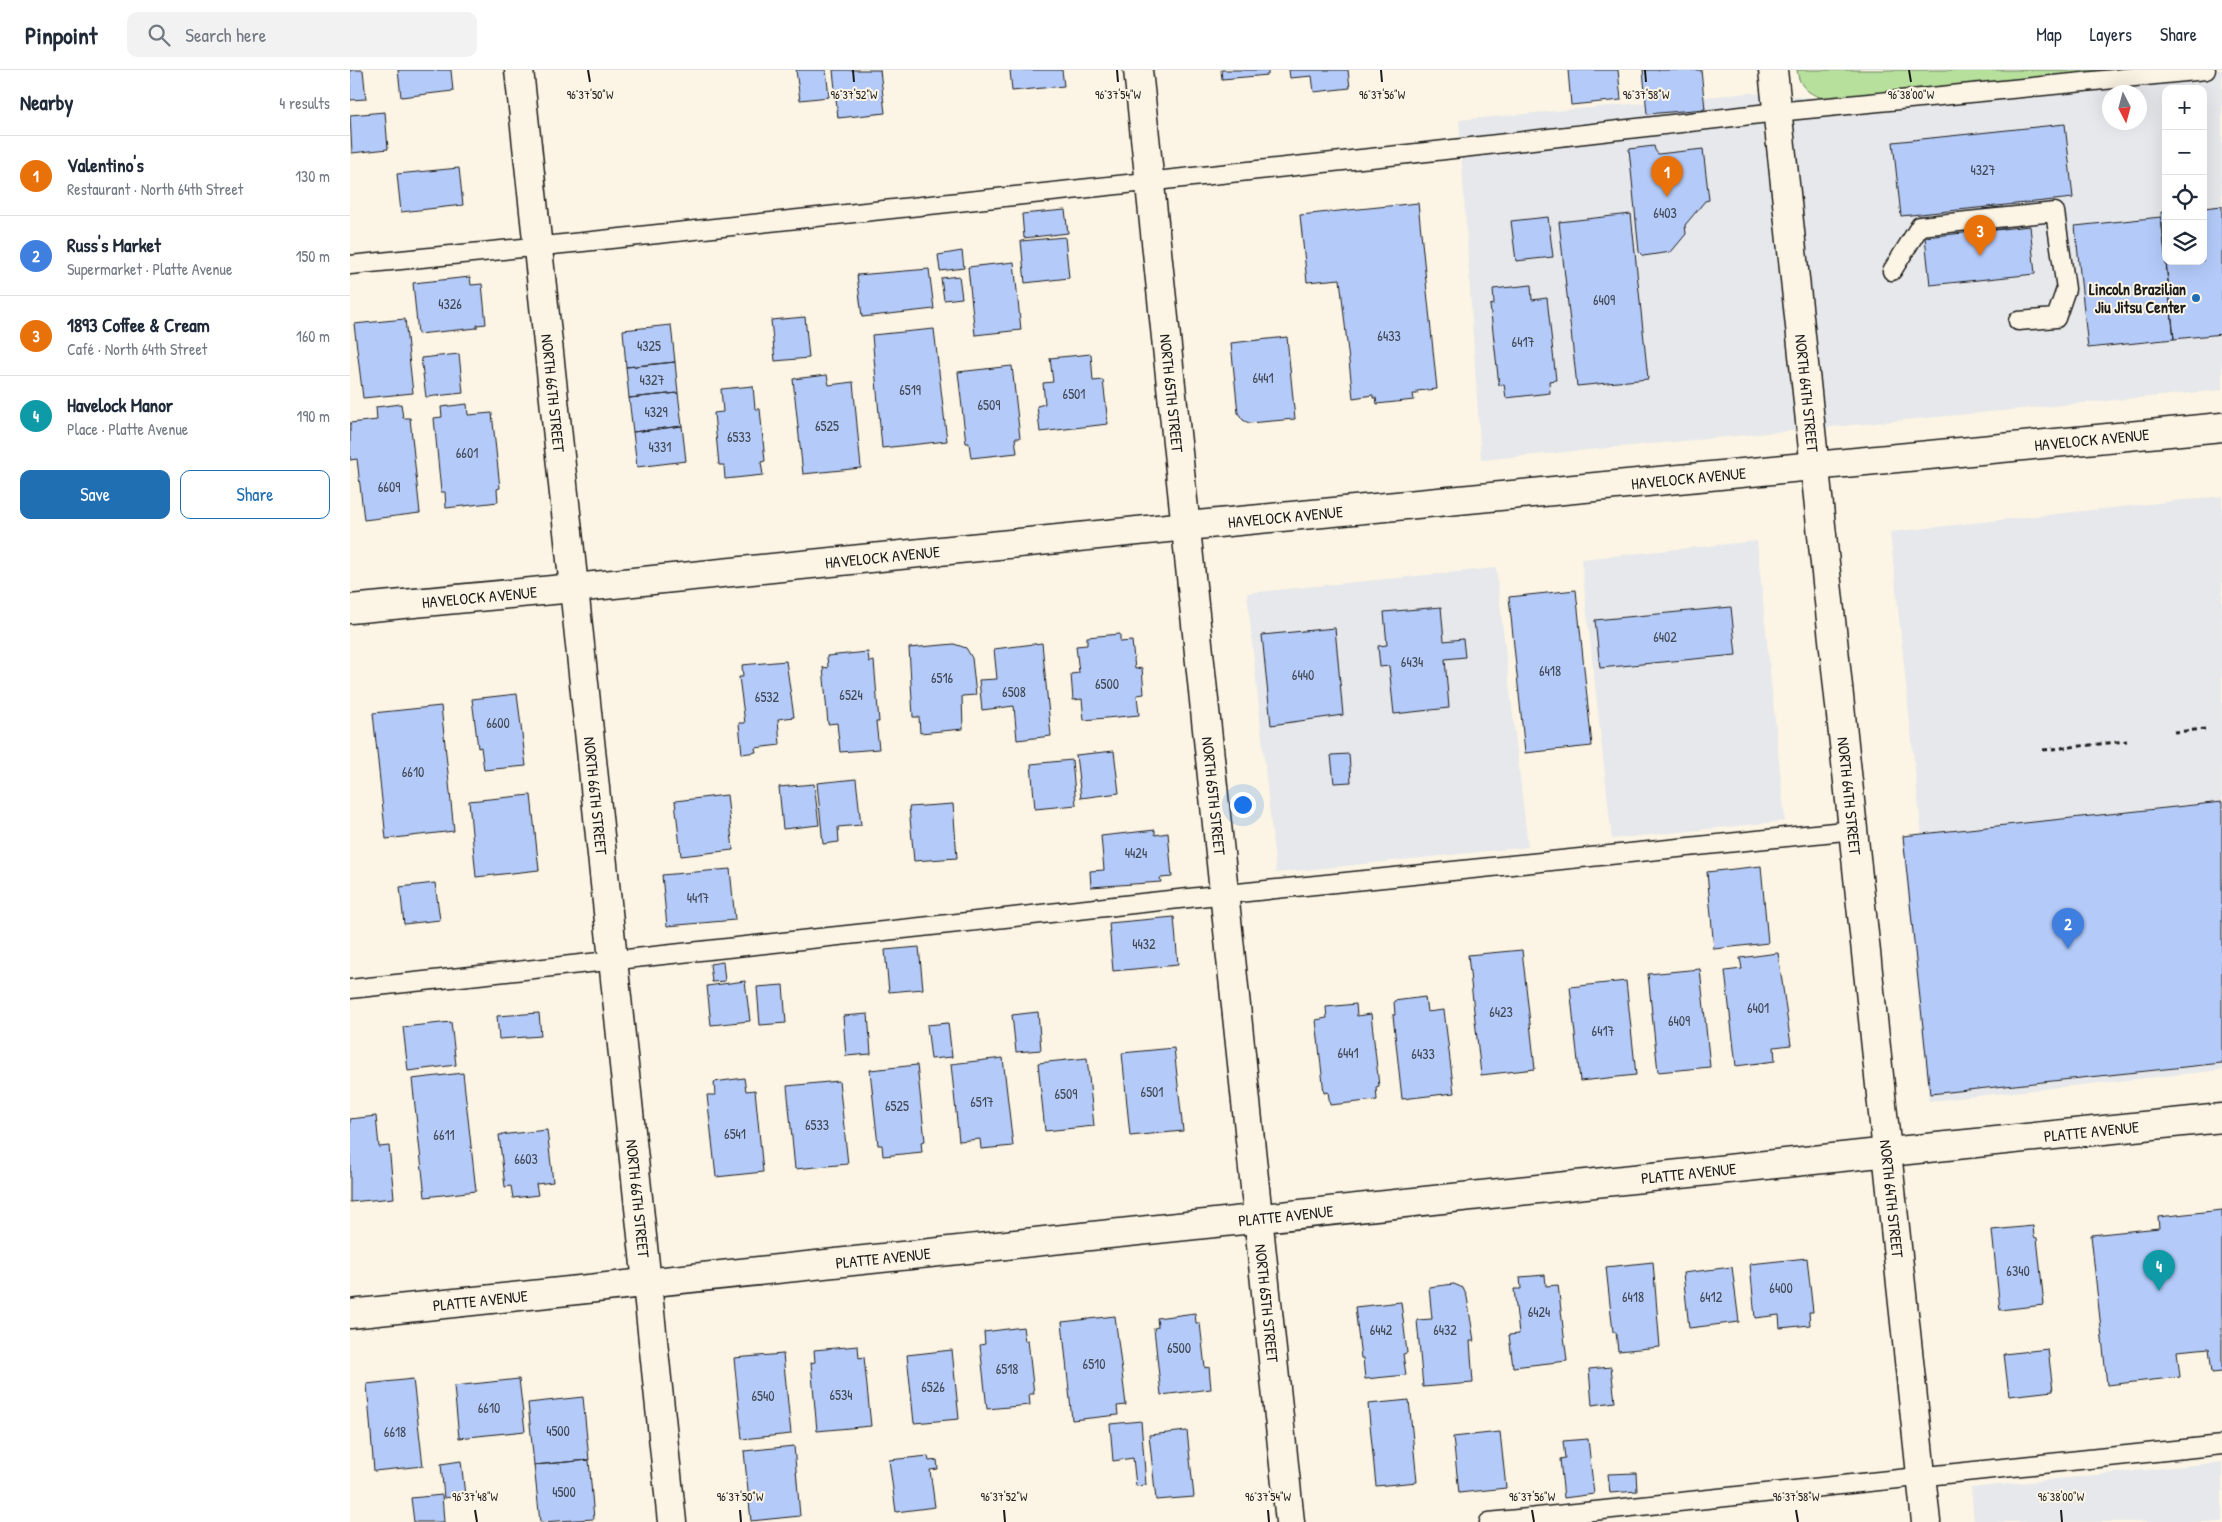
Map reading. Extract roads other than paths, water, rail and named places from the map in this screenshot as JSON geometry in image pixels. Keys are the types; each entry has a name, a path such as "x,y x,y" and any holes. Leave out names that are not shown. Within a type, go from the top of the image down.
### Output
{"street":[{"name":"NORTH 66TH STREET","path":"520,70 672,1522"},
{"name":"NORTH 65TH STREET","path":"1138,70 1290,1522"},
{"name":"NORTH 64TH STREET","path":"1773,70 1926,1522"},
{"name":"HAVELOCK AVENUE","path":"350,609 1187,526 2222,427"},
{"name":"PLATTE AVENUE","path":"350,1314 2222,1118"}],"lane":[{"path":"350,265 583,242 1778,112 2206,70"},
{"path":"1892,271 1920,226 2055,212 2066,289 2056,318 2018,321"},
{"path":"350,989 1223,894 1854,830"},
{"path":"1489,1522 2222,1444"}],"place":[{"name":"Valentino's","path":"1667,197"},
{"name":"1893 Coffee & Cream","path":"1980,256"},
{"name":"Lincoln Brazilian Jiu Jitsu Center","path":"2196,298"},
{"name":"Russ's Market","path":"2068,949"},
{"name":"Havelock Manor","path":"2159,1291"}]}
